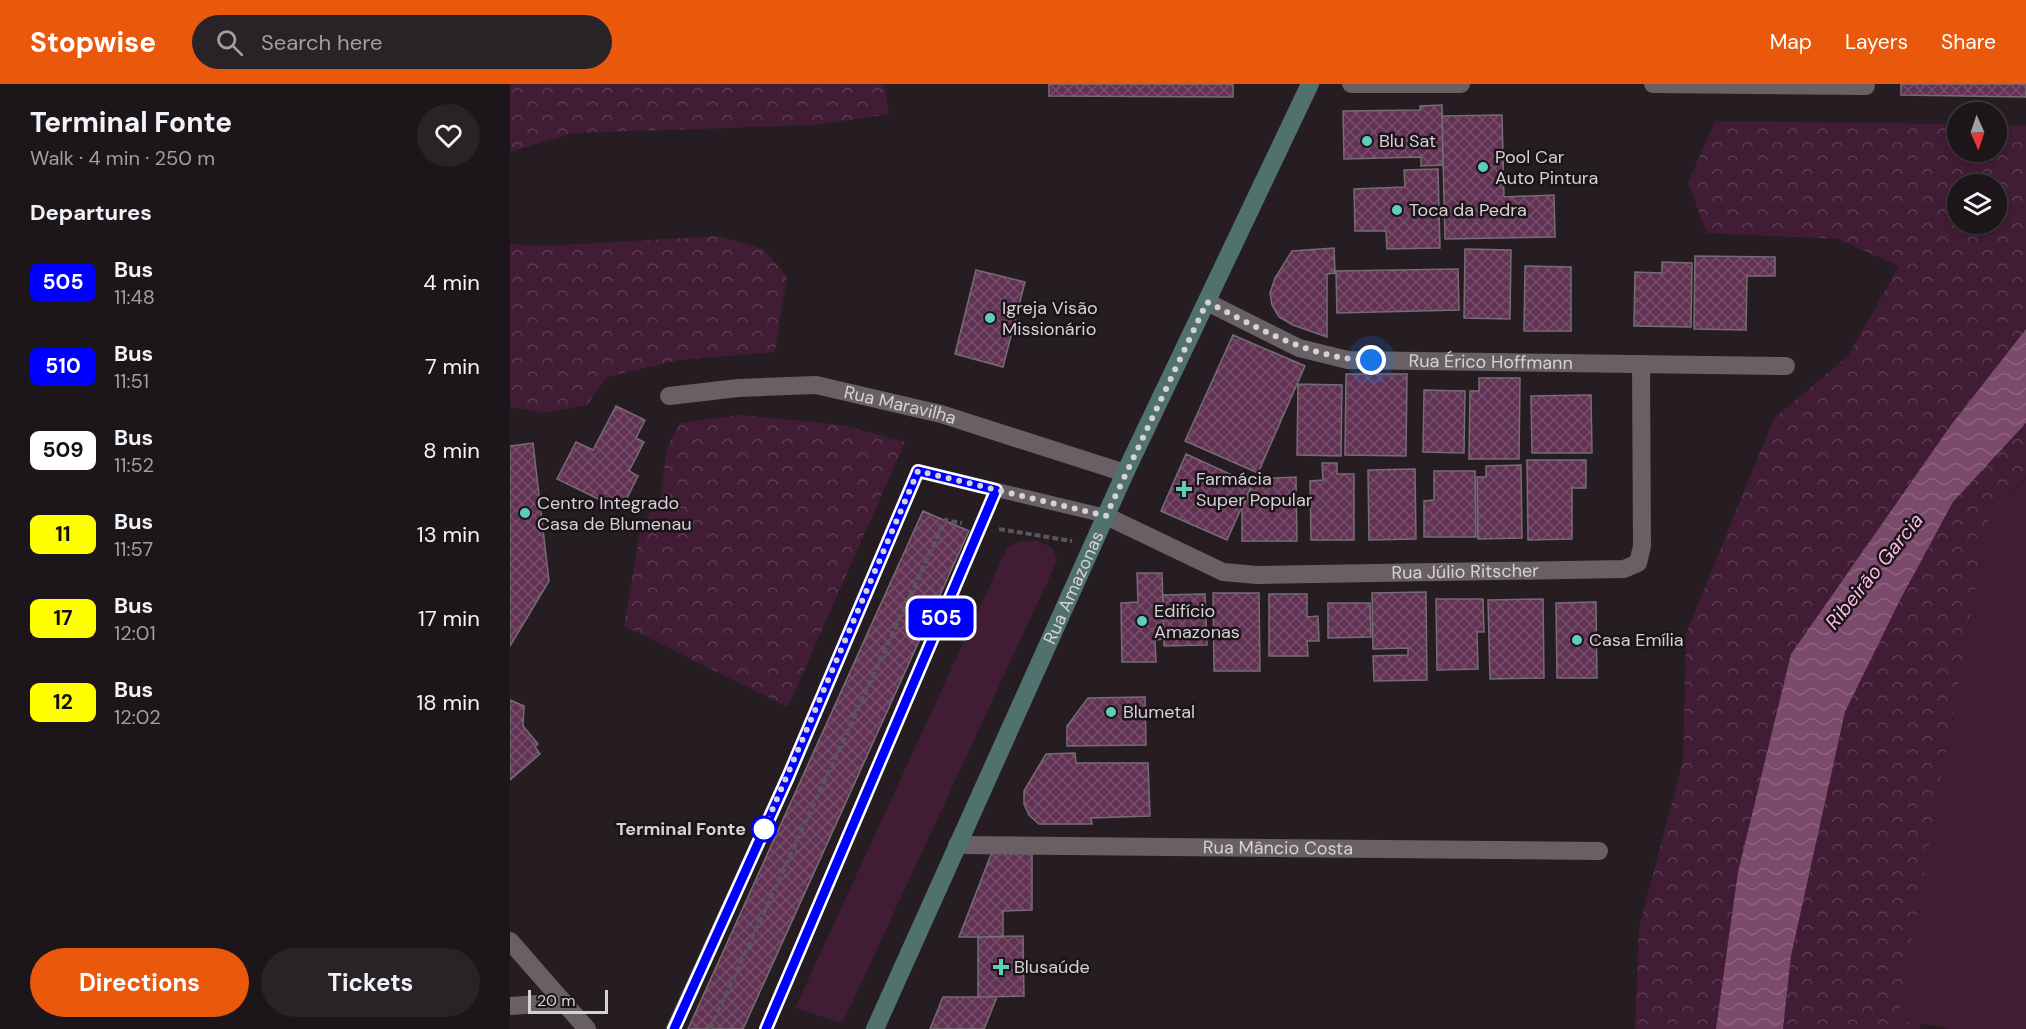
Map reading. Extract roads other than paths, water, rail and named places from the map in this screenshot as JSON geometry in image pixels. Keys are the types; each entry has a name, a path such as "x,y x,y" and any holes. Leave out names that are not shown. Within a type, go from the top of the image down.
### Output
{"main road":[{"name":"Rua Amazonas","path":"875,1029 1125,473 1310,84"}],"street":[{"path":"1351,84 1461,84"},
{"path":"1653,84 1866,86"},
{"name":"Rua Érico Hoffmann","path":"1207,302 1299,348 1348,360 1786,366"},
{"name":"Rua Júlio Ritscher","path":"1106,516 1223,572 1257,575 1624,569 1638,563 1642,546 1641,364"},
{"name":"Rua Maravilha","path":"669,396 738,388 816,385 941,414 1125,473"},
{"name":"Rua Mâncio Costa","path":"957,845 1599,851"},
{"path":"510,940 587,1029"},
{"path":"510,1005 563,1002"}],"lane":[{"path":"674,1029 788,777 918,471 1106,516"},
{"path":"766,1029 996,490"}],"water":[{"name":"Ribeirão Garcia","path":"2026,329 2026,423 1953,502 1900,600 1845,712 1791,956 1783,1029 1716,1029 1738,872 1791,654 1951,425"}],"place":[{"name":"Blu Sat","path":"1367,141"},
{"name":"Pool Car Auto Pintura","path":"1483,167"},
{"name":"Toca da Pedra","path":"1397,210"},
{"name":"Igreja Visão Missionário","path":"990,318"},
{"name":"Farmácia Super Popular","path":"1184,489"},
{"name":"Centro Integrado Casa de Blumenau","path":"525,513"},
{"name":"Edifício Amazonas","path":"1142,621"},
{"name":"Casa Emília","path":"1577,640"},
{"name":"Blumetal","path":"1111,712"},
{"name":"Terminal Fonte","path":"764,829"},
{"name":"Blusaúde","path":"1001,967"}]}
